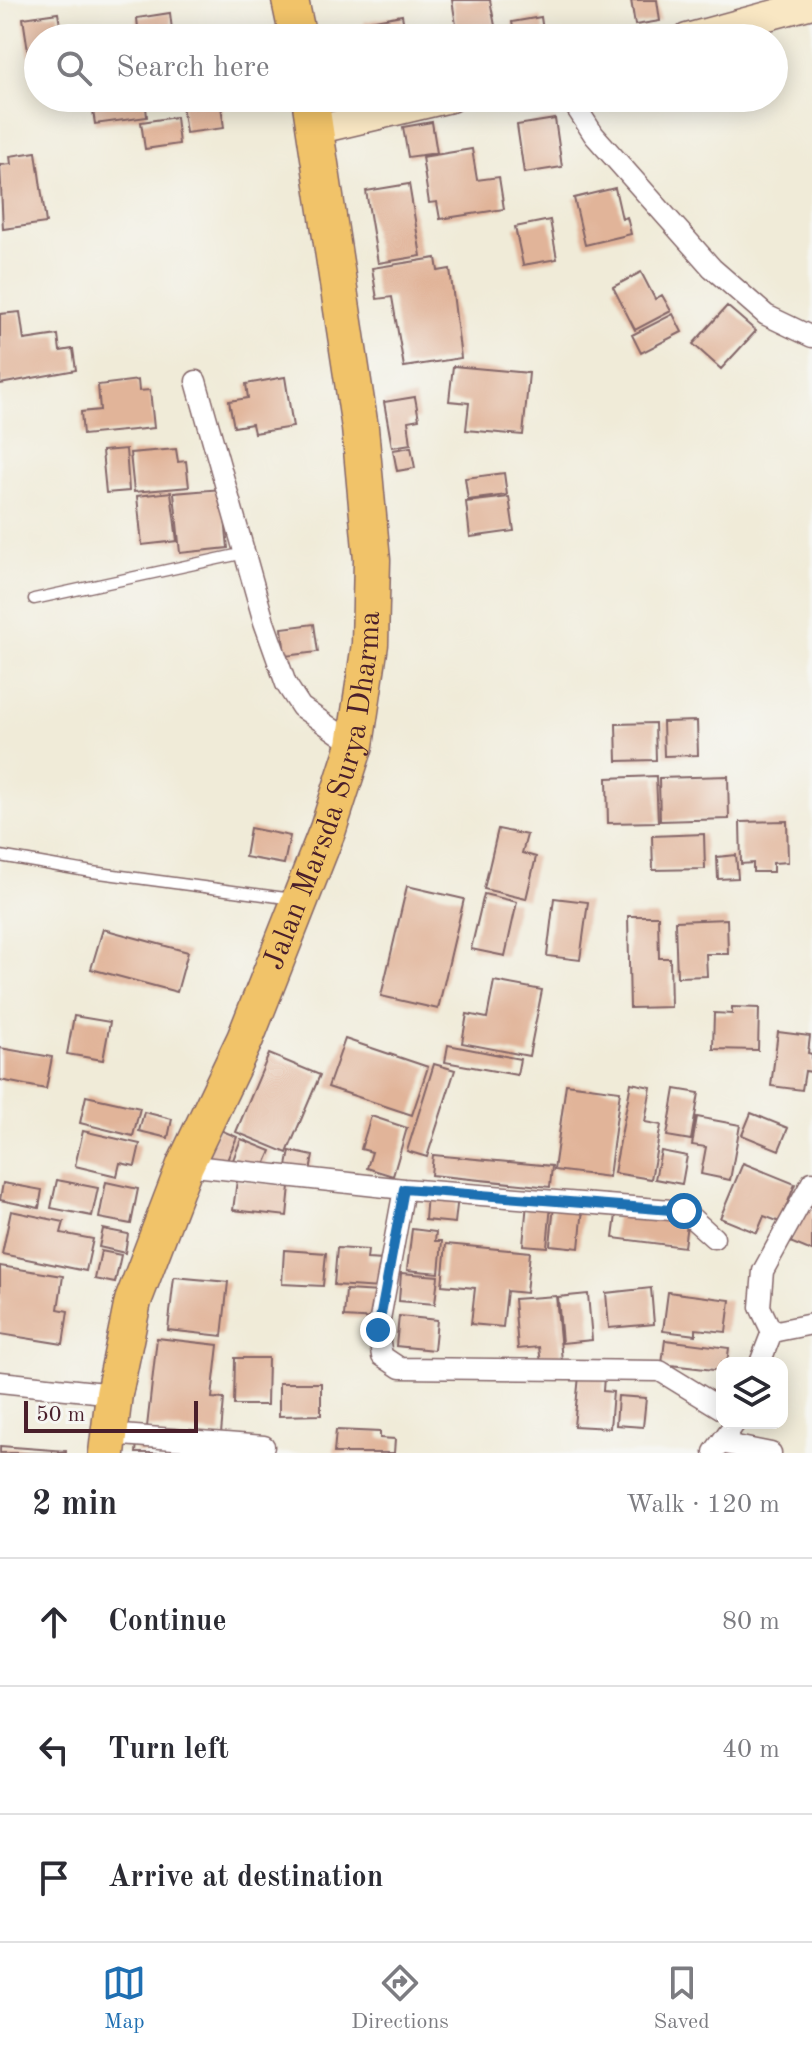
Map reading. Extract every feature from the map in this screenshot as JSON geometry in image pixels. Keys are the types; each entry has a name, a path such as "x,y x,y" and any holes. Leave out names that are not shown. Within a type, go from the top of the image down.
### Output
{"highway":[{"path":"290,0 295,24"},
{"name":"Jalan Marsda Surya Dharma","path":"108,1443 114,1394 133,1301 185,1165 245,1039 328,829 355,745 370,644 372,560 360,428 313,114"}],"street":[{"path":"738,24 812,4"},
{"path":"579,112 594,135 712,268 766,315 812,337"},
{"path":"196,381 264,622 286,684 301,707 355,745"},
{"path":"185,1165 404,1189 684,1211 714,1238"},
{"path":"762,1357 772,1332 760,1307 763,1271 812,1182"},
{"path":"404,1189 378,1330 382,1356 400,1368 660,1371 716,1405"},
{"path":"772,1332 812,1324"},
{"path":"0,1382 114,1394"},
{"path":"717,1448 731,1429"},
{"path":"108,1443 264,1446"},
{"path":"717,1448 771,1453"}],"lane":[{"path":"34,599 247,553"},
{"path":"0,856 92,872 299,899"}],"building":[{"path":"452,0 490,0 495,24 456,24"},
{"path":"631,0 657,0 660,21 635,24"},
{"path":"58,13 60,24 24,25 23,18"},
{"path":"170,13 171,24 138,24 137,18"},
{"path":"402,15 404,24 364,24"},
{"path":"541,17 542,24 512,24"},
{"path":"93,112 146,112 147,117 95,124"},
{"path":"183,112 222,112 224,128 186,133"},
{"path":"176,117 179,144 145,149 141,122"},
{"path":"555,119 562,167 524,173 517,125"},
{"path":"432,122 437,153 408,157 403,127"},
{"path":"472,149 477,180 499,177 504,209 440,219 437,202 429,203 422,157"},
{"path":"36,152 46,223 3,229 0,165 11,164 10,156"},
{"path":"409,184 421,256 378,263 366,191"},
{"path":"615,188 622,219 627,217 631,234 585,245 574,198"},
{"path":"550,220 557,259 523,265 515,227"},
{"path":"436,258 438,271 450,269 461,358 404,367 392,297 377,299 372,268"},
{"path":"641,272 655,299 662,295 671,311 635,330 613,287"},
{"path":"727,306 756,331 721,369 693,344"},
{"path":"20,312 24,340 58,335 60,351 73,349 76,370 0,384 0,314"},
{"path":"673,314 682,332 641,353 632,335"},
{"path":"453,366 529,373 523,435 466,430 469,403 449,401"},
{"path":"285,377 293,427 254,433 252,424 234,427 229,401 248,398 246,384"},
{"path":"138,380 139,391 150,390 154,428 83,435 81,412 100,410 98,385"},
{"path":"415,397 419,419 408,421 411,444 392,447 384,402"},
{"path":"411,447 415,468 397,471 393,450"},
{"path":"126,449 129,491 106,493 102,451"},
{"path":"176,449 178,462 186,461 189,487 134,492 130,453"},
{"path":"504,473 507,495 468,500 465,478"},
{"path":"222,489 228,548 180,553 174,493"},
{"path":"171,492 177,541 142,545 137,496"},
{"path":"509,497 514,531 470,537 466,502"},
{"path":"314,624 318,652 285,656 282,628"},
{"path":"697,721 698,755 664,756 663,722"},
{"path":"655,723 656,760 617,761 616,724"},
{"path":"656,776 658,822 608,823 607,778"},
{"path":"728,776 729,819 660,821 659,778"},
{"path":"787,821 788,862 773,863 773,872 753,872 753,863 741,864 740,822"},
{"path":"250,828 290,836 284,864 245,857"},
{"path":"498,829 527,835 522,853 536,857 526,899 484,889"},
{"path":"704,834 705,869 653,870 652,836"},
{"path":"736,855 738,878 718,879 717,857"},
{"path":"407,886 464,899 438,1009 381,996"},
{"path":"484,894 517,902 505,956 471,949"},
{"path":"554,898 588,902 580,960 547,956"},
{"path":"628,916 658,916 659,958 670,958 671,1007 630,1008"},
{"path":"727,919 728,954 706,954 707,976 677,977 675,921"},
{"path":"103,929 188,952 177,992 91,969"},
{"path":"494,981 542,990 529,1056 462,1043 467,1014 487,1018"},
{"path":"732,1007 759,1008 758,1050 713,1049 714,1013 732,1014"},
{"path":"74,1016 110,1022 103,1060 67,1054"},
{"path":"778,1032 810,1036 808,1053 812,1054 812,1072 805,1071 802,1090 771,1086"},
{"path":"345,1039 428,1067 412,1115 328,1087"},
{"path":"448,1045 520,1059 517,1075 445,1062"},
{"path":"0,1048 52,1057 46,1089 0,1080"},
{"path":"269,1054 320,1075 287,1153 236,1132"},
{"path":"434,1064 455,1070 427,1157 407,1151"},
{"path":"631,1083 651,1087 645,1122 661,1125 651,1179 614,1173"},
{"path":"566,1084 620,1091 609,1177 554,1170"},
{"path":"675,1089 699,1093 691,1140 667,1136"},
{"path":"86,1096 140,1108 133,1136 80,1123"},
{"path":"144,1112 172,1119 168,1138 139,1131"},
{"path":"751,1113 788,1128 779,1150 742,1135"},
{"path":"371,1116 407,1128 393,1176 367,1168 372,1152 361,1149"},
{"path":"697,1117 740,1125 730,1180 701,1174 706,1147 692,1145"},
{"path":"218,1129 237,1137 225,1165 206,1157"},
{"path":"83,1131 140,1144 135,1166 120,1163 117,1176 75,1166"},
{"path":"241,1139 271,1151 262,1172 233,1160"},
{"path":"290,1151 313,1156 309,1176 286,1171"},
{"path":"661,1151 687,1156 682,1184 655,1179"},
{"path":"433,1155 552,1166 550,1187 431,1175"},
{"path":"743,1163 795,1184 780,1222 764,1216 757,1233 720,1218"},
{"path":"57,1180 98,1188 92,1216 51,1208"},
{"path":"237,1180 290,1186 287,1216 233,1210"},
{"path":"106,1182 138,1189 131,1224 99,1218"},
{"path":"3,1183 42,1190 39,1208 0,1200"},
{"path":"427,1193 458,1196 455,1223 425,1220"},
{"path":"527,1203 551,1205 547,1247 523,1245"},
{"path":"806,1203 812,1205 812,1251 790,1242"},
{"path":"554,1205 583,1208 579,1248 550,1245"},
{"path":"617,1207 688,1216 684,1247 613,1238"},
{"path":"11,1211 64,1222 61,1233 93,1239 86,1271 2,1254"},
{"path":"103,1229 128,1234 125,1253 99,1247"},
{"path":"412,1229 436,1232 435,1241 442,1241 439,1273 407,1270"},
{"path":"446,1244 530,1252 526,1293 507,1291 503,1327 471,1324 475,1288 442,1285"},
{"path":"337,1248 368,1250 367,1259 384,1260 381,1288 334,1285"},
{"path":"284,1250 326,1253 323,1286 282,1284"},
{"path":"101,1251 121,1255 115,1283 95,1279"},
{"path":"0,1266 63,1276 58,1309 68,1311 63,1344 0,1334"},
{"path":"401,1273 438,1276 435,1304 399,1301"},
{"path":"174,1277 228,1282 222,1336 168,1330"},
{"path":"651,1288 654,1324 609,1328 606,1293"},
{"path":"346,1290 380,1292 378,1319 344,1317"},
{"path":"668,1292 730,1300 726,1332 696,1329 696,1335 663,1331"},
{"path":"588,1294 592,1340 562,1343 558,1297"},
{"path":"556,1296 562,1361 541,1363 539,1347 518,1349 514,1299"},
{"path":"399,1316 437,1320 434,1350 396,1346"},
{"path":"157,1338 218,1345 212,1398 224,1399 221,1434 147,1427"},
{"path":"665,1340 729,1348 728,1357 716,1357 716,1370 662,1364"},
{"path":"235,1358 268,1358 267,1405 234,1405"},
{"path":"579,1376 604,1377 603,1391 613,1392 610,1428 574,1426"},
{"path":"279,1383 321,1383 321,1415 279,1416"},
{"path":"618,1396 646,1398 643,1427 616,1425"},
{"path":"336,1430 380,1432 380,1438 395,1439 394,1453 334,1453"},
{"path":"137,1442 186,1445 186,1453 136,1453"},
{"path":"0,1446 66,1451 66,1453 0,1453"}],"route":[{"path":"378,1330 404,1189 684,1211"}]}
